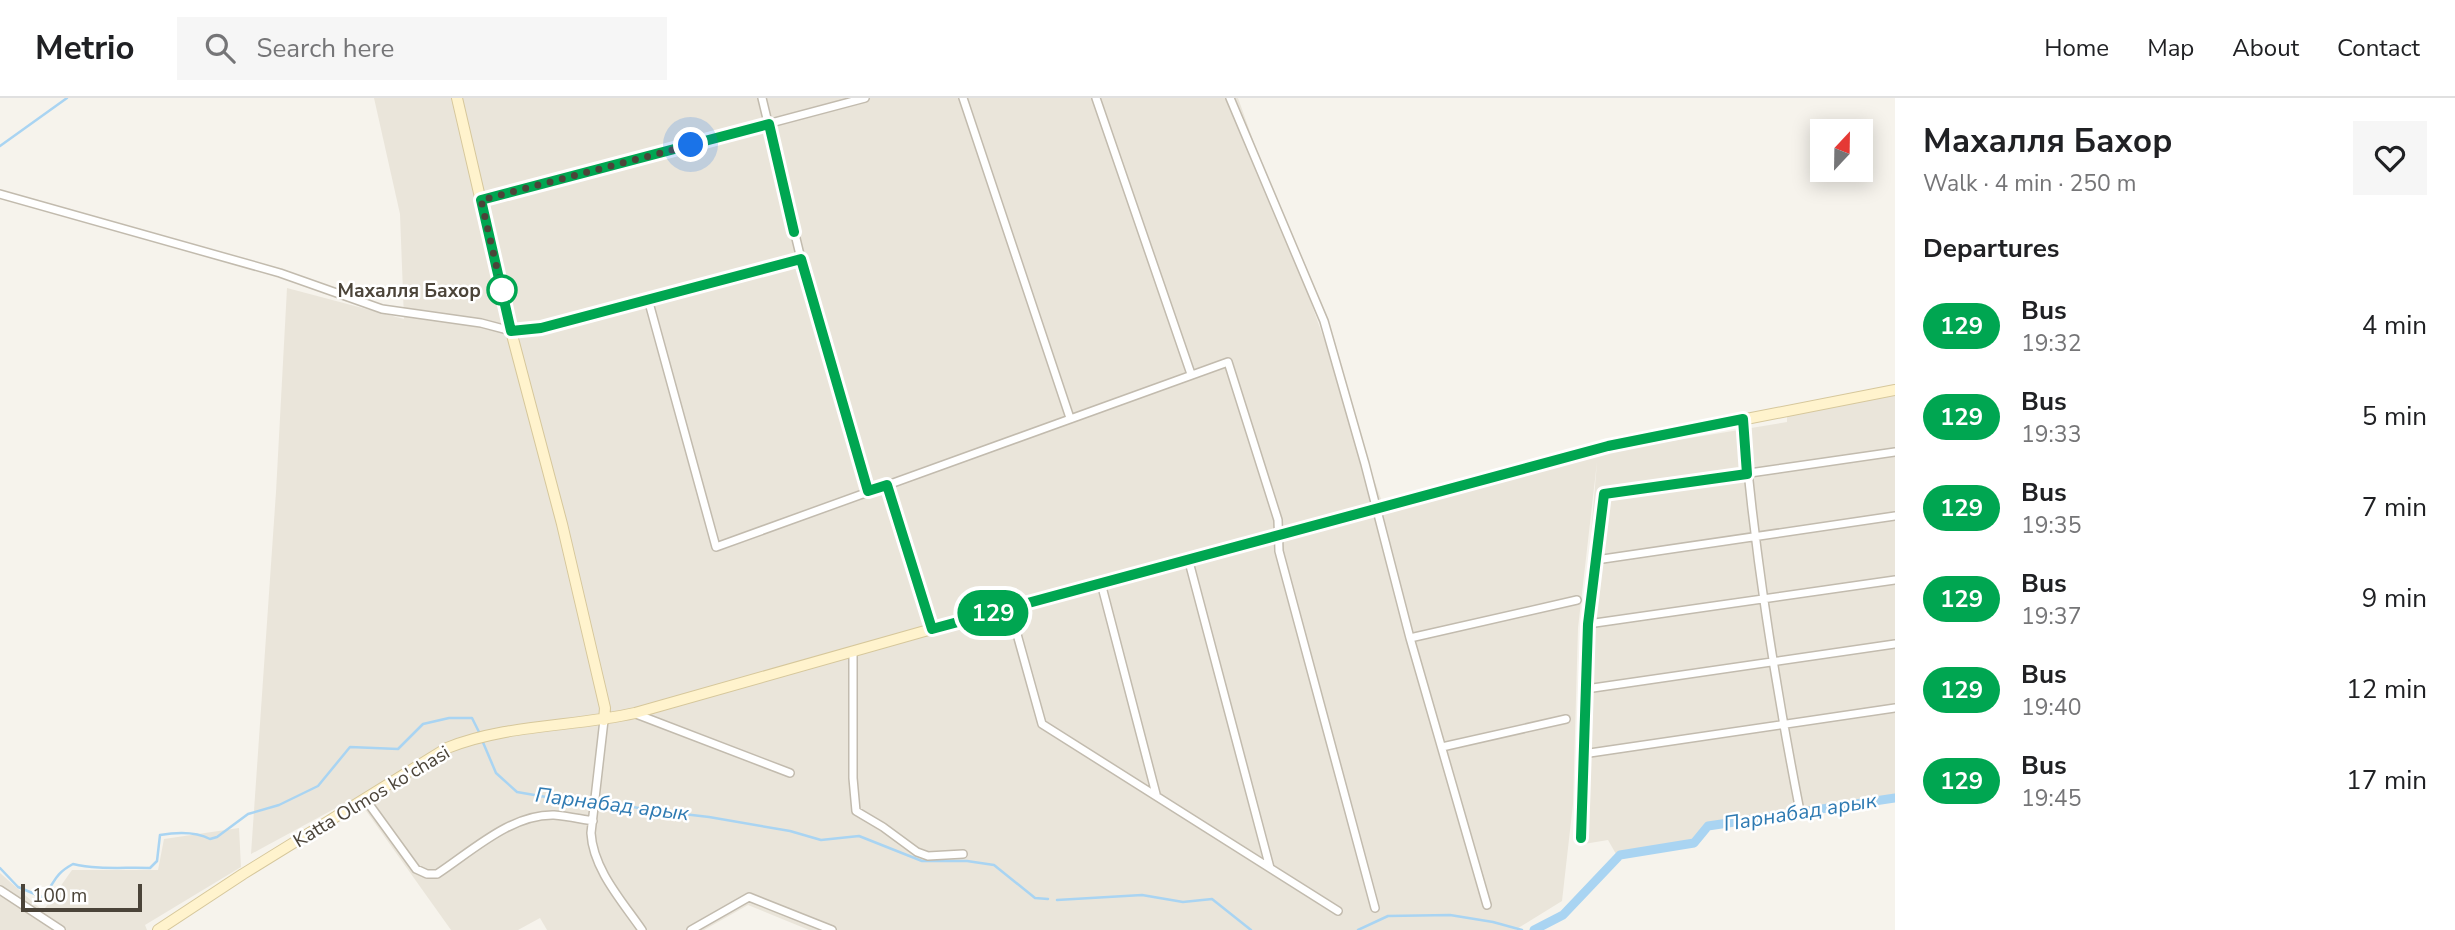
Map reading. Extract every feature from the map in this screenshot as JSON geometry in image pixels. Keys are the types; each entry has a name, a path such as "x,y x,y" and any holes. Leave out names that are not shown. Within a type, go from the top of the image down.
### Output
{"street":[{"path":"457,98 511,331 562,524 605,708 591,840 597,861 642,930"},
{"path":"762,98 801,259 868,491"},
{"path":"481,200 866,98"},
{"path":"963,98 1070,418"},
{"path":"1096,98 1191,374"},
{"path":"1230,98 1324,321 1409,638 1487,905"},
{"path":"0,194 280,273 382,309 481,323 511,331 541,328 801,259"},
{"path":"648,299 716,547 1228,362 1278,520 1279,551 1375,908"},
{"name":"Katta Olmos ko'chasi","path":"158,930 243,873 447,748 471,739 492,733 604,720 635,713 1188,558 1608,446 1895,390"},
{"path":"1743,419 1754,537 1783,724 1799,806"},
{"path":"1581,838 1588,624 1604,494 1895,452"},
{"path":"887,485 932,629"},
{"path":"1596,560 1895,516"},
{"path":"1188,558 1270,868"},
{"path":"1588,624 1895,580"},
{"path":"1101,583 1156,795"},
{"path":"1409,638 1577,600"},
{"path":"1010,609 1042,724 1338,911"},
{"path":"1586,689 1895,644"},
{"path":"853,652 853,778 856,811 917,852 928,856 963,854"},
{"path":"1583,754 1895,708"},
{"path":"635,713 790,773"},
{"path":"1442,747 1566,719"},
{"path":"366,800 414,867 427,874 437,874 504,829 525,819 554,816 593,821"},
{"path":"0,890 61,930"},
{"path":"691,930 749,897 832,930"}],"shaded area":[{"path":"374,98 1238,98 1386,513 1599,453 1787,422 1787,413 1895,392 1895,794 1704,825 1694,839 1616,854 1608,840 1578,845 1581,656 1597,462 1578,628 1573,804 1562,901 1515,930 809,930 748,905 704,930 547,930 540,918 518,930 451,930 364,808 347,802 251,854 287,288 404,319 400,214"},
{"path":"239,828 241,867 145,925 147,930 0,930 0,873 43,911 72,870 158,870 164,839"}],"waterway":[{"path":"0,146 67,98"},
{"name":"Парнабад арык","path":"0,868 18,887 42,897 57,876 73,864 101,868 150,868 157,861 160,835 186,833 210,839 217,837 248,814 279,805 318,786 350,747 398,749 423,724 449,718 472,718 480,734"},
{"name":"Парнабад арык","path":"482,740 496,773 517,792 575,802 602,801 709,817 790,831 821,840 859,836 922,861 967,861 994,865 1035,898 1048,899"},
{"name":"Парнабад арык","path":"1534,930 1563,915 1620,855 1694,843 1708,826 1895,798"},
{"name":"Парнабад арык","path":"1057,900 1142,895 1183,902 1212,899 1251,930"},
{"name":"Парнабад арык","path":"1358,930 1388,916 1450,915 1522,930"}],"bus line":[{"name":"129","path":"794,232 769,124 481,200 511,331 541,328 801,259 868,491 887,485 932,629 1608,446 1743,419 1747,474 1604,494 1588,624 1581,838"}],"place":[{"name":"Махалля Бахор","path":"502,290"}],"route":[{"path":"502,290 481,200 691,145"}]}
